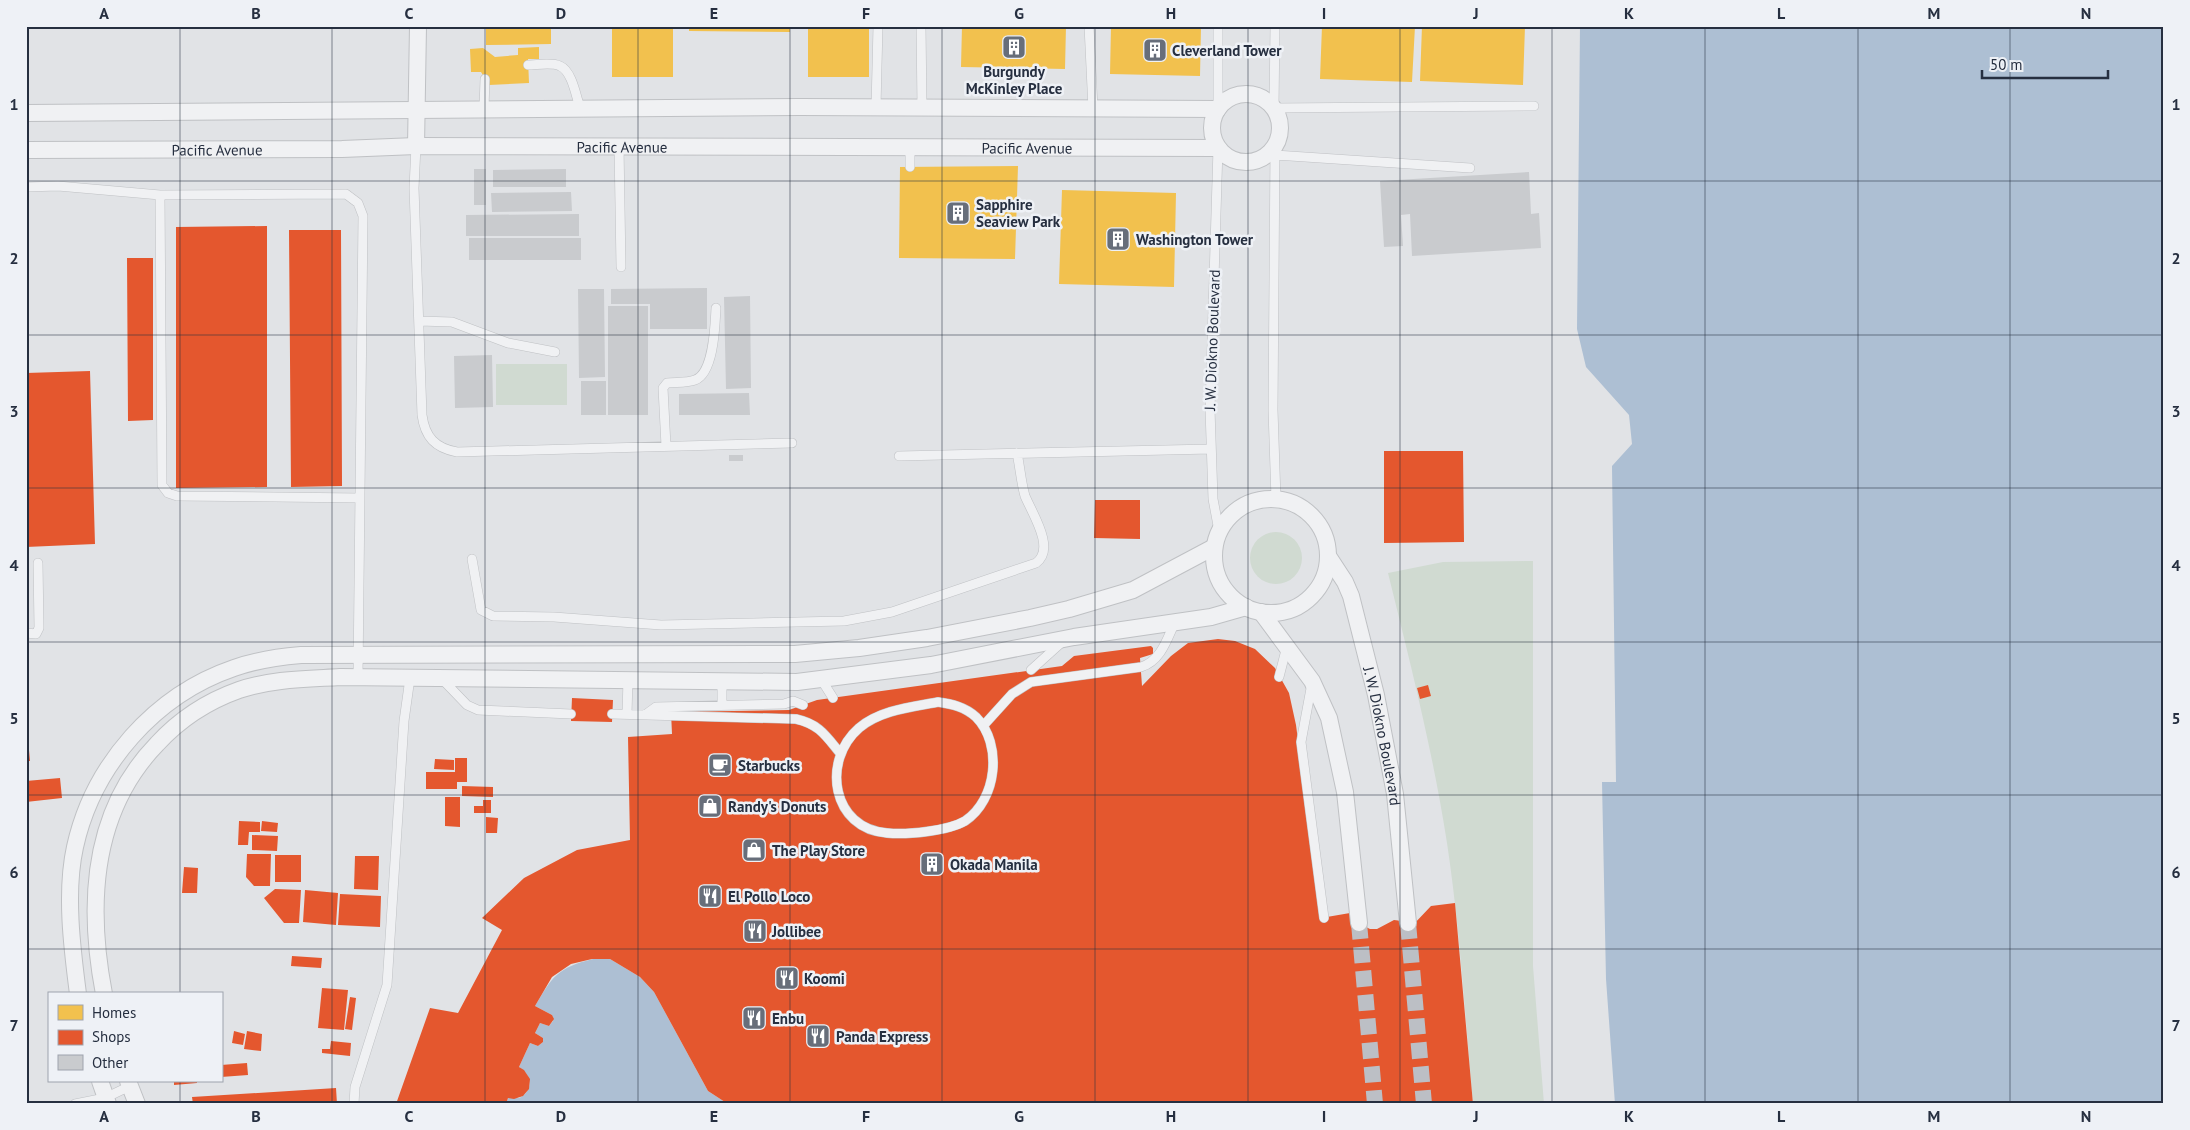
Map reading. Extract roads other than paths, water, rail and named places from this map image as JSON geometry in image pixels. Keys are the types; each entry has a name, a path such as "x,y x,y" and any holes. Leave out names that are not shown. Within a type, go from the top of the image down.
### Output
{"street":[{"path":"416,146 418,26"},
{"path":"1246,94 1257,96 1267,101 1274,108 1281,128 1275,151 1246,163 1226,156 1218,148 1214,141 1212,124 1218,109 1225,101 1235,96 1246,94"},
{"path":"26,113 416,108 1218,109"},
{"name":"Pacific Avenue","path":"26,150 342,149 416,146 1218,148"},
{"path":"104,992 97,920 97,878 100,853 107,824 117,801 144,757 169,731 201,708 239,690 289,679 358,677 797,682 931,665 1066,638 1254,610 1283,612 1294,608 1312,596 1324,578 1328,556 1326,538 1315,518 1298,505 1276,499 1262,499 1249,503 1227,519 1219,531 1214,547 1214,562 1220,582 1234,600 1254,610 1288,646 1312,682 1329,718 1345,792 1359,923"},
{"path":"78,992 72,935 72,876 75,848 82,823 98,785 135,732 160,708 197,683 234,668 266,659 301,655 795,654 860,648 1030,618 1112,598 1152,581 1214,547"},
{"name":"J. W. Diokno Boulevard","path":"1328,556 1346,582 1352,596 1370,668 1395,794 1408,923"},
{"path":"100,1082 106,1101"},
{"path":"129,1084 137,1104"}],"lane":[{"path":"876,108 878,26"},
{"path":"921,26 922,108"},
{"path":"1089,26 1093,109"},
{"path":"1218,26 1218,109"},
{"path":"1275,26 1274,108 1534,106"},
{"path":"528,65 558,64 564,68 580,108"},
{"path":"484,108 485,79"},
{"path":"416,146 414,188 424,428 429,438 437,445 446,450 457,452 792,443"},
{"path":"619,146 621,266"},
{"path":"910,146 910,167"},
{"name":"J. W. Diokno Boulevard","path":"1218,148 1210,409 1213,499 1219,531"},
{"path":"1276,499 1273,410 1275,151 1470,168"},
{"path":"26,186 58,186 160,195 346,194 358,203 363,216 358,677"},
{"path":"160,195 162,485 168,493 177,496 360,498"},
{"path":"666,446 663,388 667,383 695,380 705,370 713,344 716,308"},
{"path":"419,321 452,322 508,343 554,352"},
{"path":"899,456 1211,449"},
{"path":"472,558 481,610 493,616 554,617 661,626 844,621 882,614 1036,564 1041,560 1044,554 1043,541 1037,519 1025,495 1017,453"},
{"path":"26,634 36,634 39,628 38,563"},
{"path":"983,726 1012,694 1031,682 1141,667 1150,664 1159,655 1175,622"},
{"path":"1031,670 1066,638"},
{"path":"1279,677 1288,646"},
{"path":"354,1104 356,1087 387,985 404,721 410,678"},
{"path":"441,678 467,705 478,710 572,714"},
{"path":"626,714 628,679"},
{"path":"821,679 833,698"},
{"path":"722,681 722,705"},
{"path":"1312,682 1301,742 1323,913"},
{"path":"645,715 656,707 784,704 793,700 803,705"},
{"path":"938,702 952,704 965,709 975,717 983,726 988,736 992,754 990,788 984,802 975,813 955,826 886,833 861,824 845,808 838,793 836,778 840,753 850,736 860,726 874,719 913,707 938,702"},
{"path":"612,714 796,719 808,721 822,730 840,753"},
{"path":"75,1104 106,1101 129,1084"}],"water":[{"path":"1580,26 2164,26 2164,1104 1615,1104 1606,979 1602,782 1616,782 1612,466 1632,444 1629,415 1586,367 1577,329"},
{"path":"593,959 610,959 640,977 654,992 708,1091 728,1104 506,1104 508,1098 519,1098 527,1091 530,1083 529,1078 519,1067 530,1043 538,1046 543,1042 543,1038 535,1033 540,1023 549,1026 553,1021 552,1015 535,1006 557,975 571,966"}],"tunnel":[{"path":"1359,923 1375,1104"},
{"path":"1408,923 1424,1104"}],"place":[{"name":"Burgundy McKinley Place","path":"1014,47"},
{"name":"Cleverland Tower","path":"1155,50"},
{"name":"Sapphire Seaview Park","path":"958,213"},
{"name":"Washington Tower","path":"1118,239"},
{"name":"Starbucks","path":"720,765"},
{"name":"Randy's Donuts","path":"710,806"},
{"name":"The Play Store","path":"754,850"},
{"name":"Okada Manila","path":"932,864"},
{"name":"El Pollo Loco","path":"710,896"},
{"name":"Jollibee","path":"755,931"},
{"name":"Koomi","path":"787,978"},
{"name":"Enbu","path":"754,1018"},
{"name":"Panda Express","path":"818,1036"}]}
